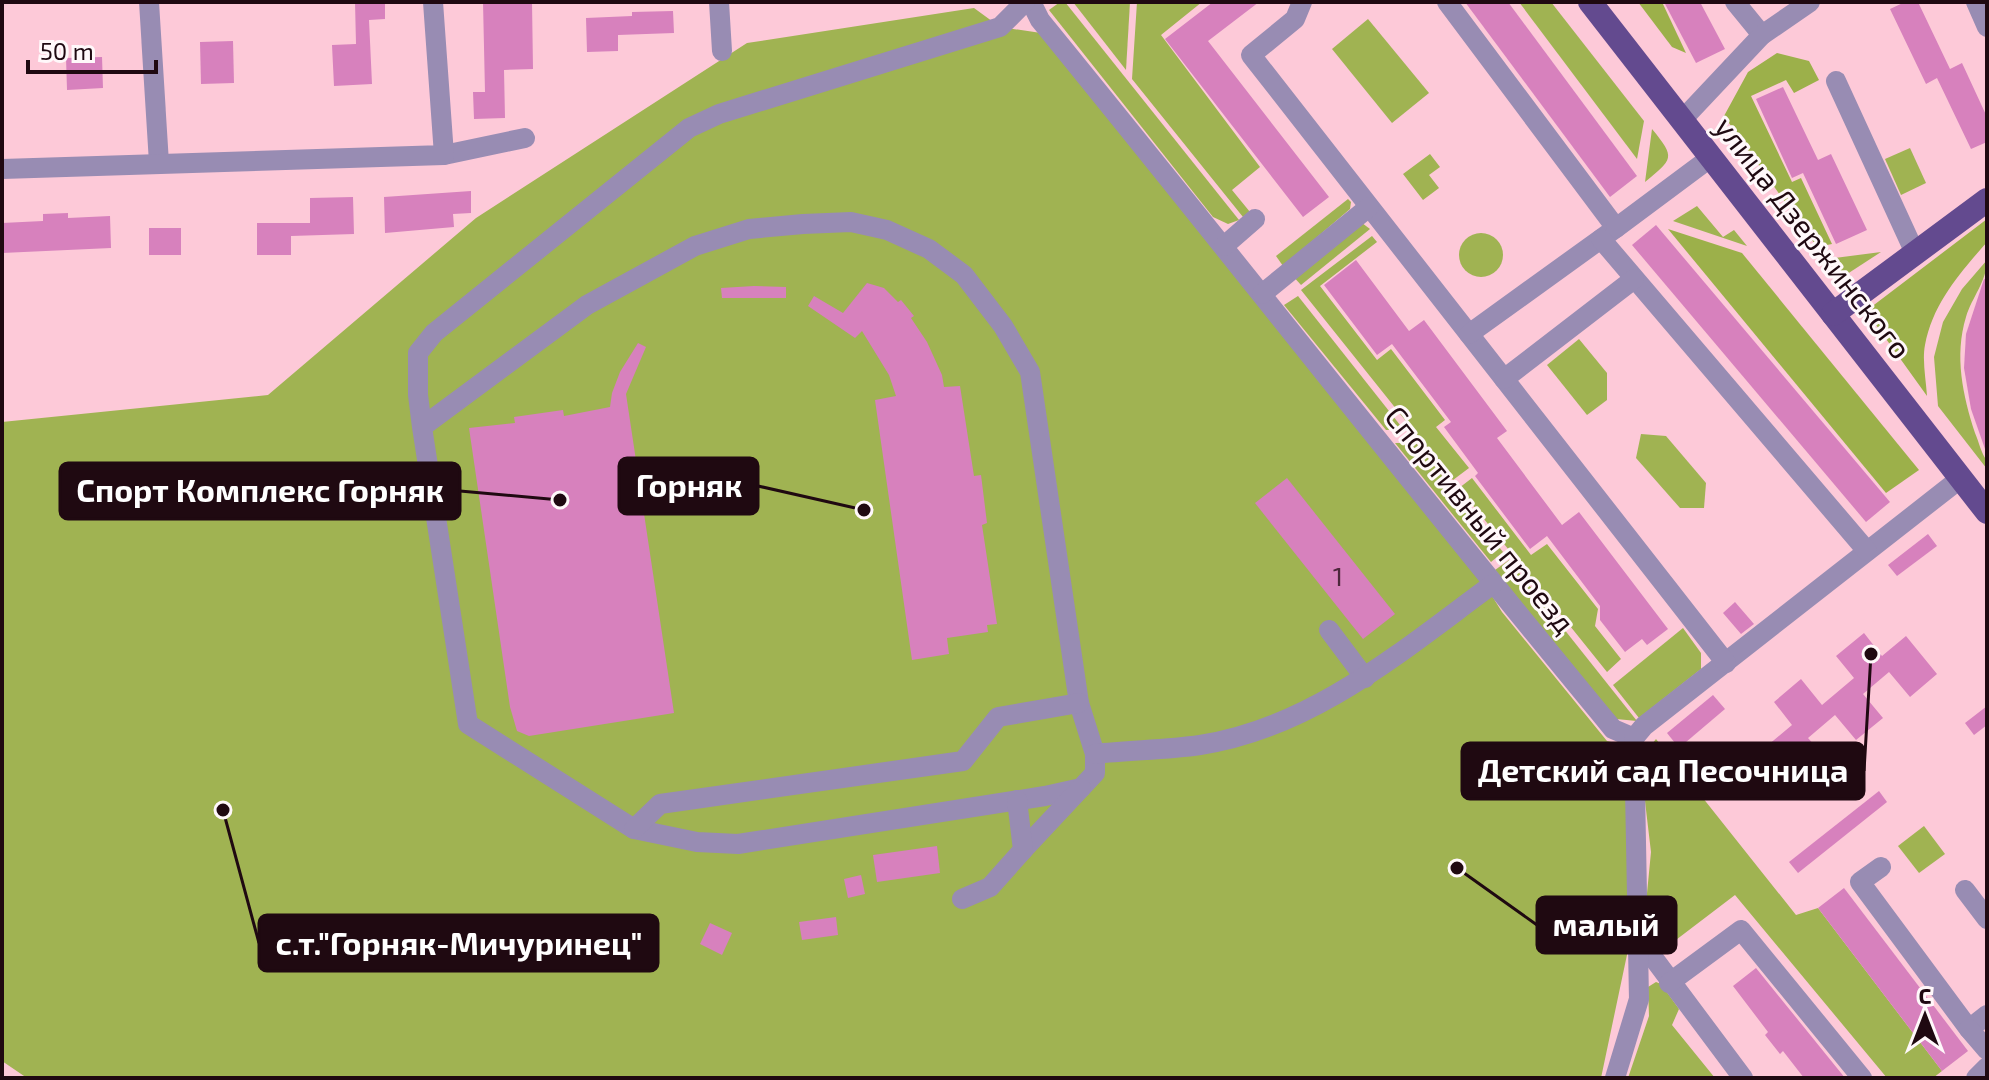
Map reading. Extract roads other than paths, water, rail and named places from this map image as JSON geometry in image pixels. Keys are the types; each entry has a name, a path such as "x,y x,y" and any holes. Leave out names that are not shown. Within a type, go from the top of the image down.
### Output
{"main road":[{"name":"улица Дзержинского","path":"1590,2 1987,512"},
{"path":"1833,314 1987,200"}],"street":[{"path":"149,2 159,163"},
{"path":"433,2 444,155"},
{"path":"719,2 722,51"},
{"path":"1028,2 1000,27 719,114 689,128 434,333 418,353 418,395 468,724 634,829 697,842 738,844 1081,788"},
{"name":"Спортивный проезд","path":"1028,2 1493,584 1613,729 1634,738"},
{"path":"1302,2 1295,19 1251,55 1726,663"},
{"path":"1447,2 1609,233 1634,279 1867,551"},
{"path":"1735,2 1762,35"},
{"path":"1682,120 1762,35 1810,2"},
{"path":"1976,2 1987,27"},
{"path":"1836,81 1915,253"},
{"path":"2,169 444,155 525,138"},
{"path":"1469,334 1710,158"},
{"path":"1262,294 1369,207"},
{"path":"1224,246 1255,219"},
{"path":"422,427 587,305 695,246 749,229 851,222 904,237 929,249 964,275 1003,326 1030,372 1079,703 1095,754 1095,773 990,887 962,899"},
{"path":"1504,379 1634,279"},
{"path":"1615,1078 1639,999 1634,738 1644,726 1961,478"},
{"path":"1095,754 1200,745 1259,731 1365,678 1493,584"},
{"path":"1329,630 1365,678"},
{"path":"634,829 660,804 963,761 998,717 1079,703"},
{"path":"1017,800 1023,850"},
{"path":"1881,867 1860,882 1987,1050"},
{"path":"1965,890 1987,919"},
{"path":"1669,983 1741,930 1862,1078"},
{"path":"1640,940 1669,983 1743,1078"},
{"path":"1969,1029 1987,1015"},
{"path":"1976,1078 1987,1067"}],"place":[{"name":"Спорт Комплекс Горняк","path":"560,500"},
{"name":"Горняк","path":"864,510"},
{"name":"Детский сад Песочница","path":"1871,654"},
{"name":"с.т.\"Горняк-Мичуринец\"","path":"223,810"},
{"name":"малый","path":"1457,868"}]}
